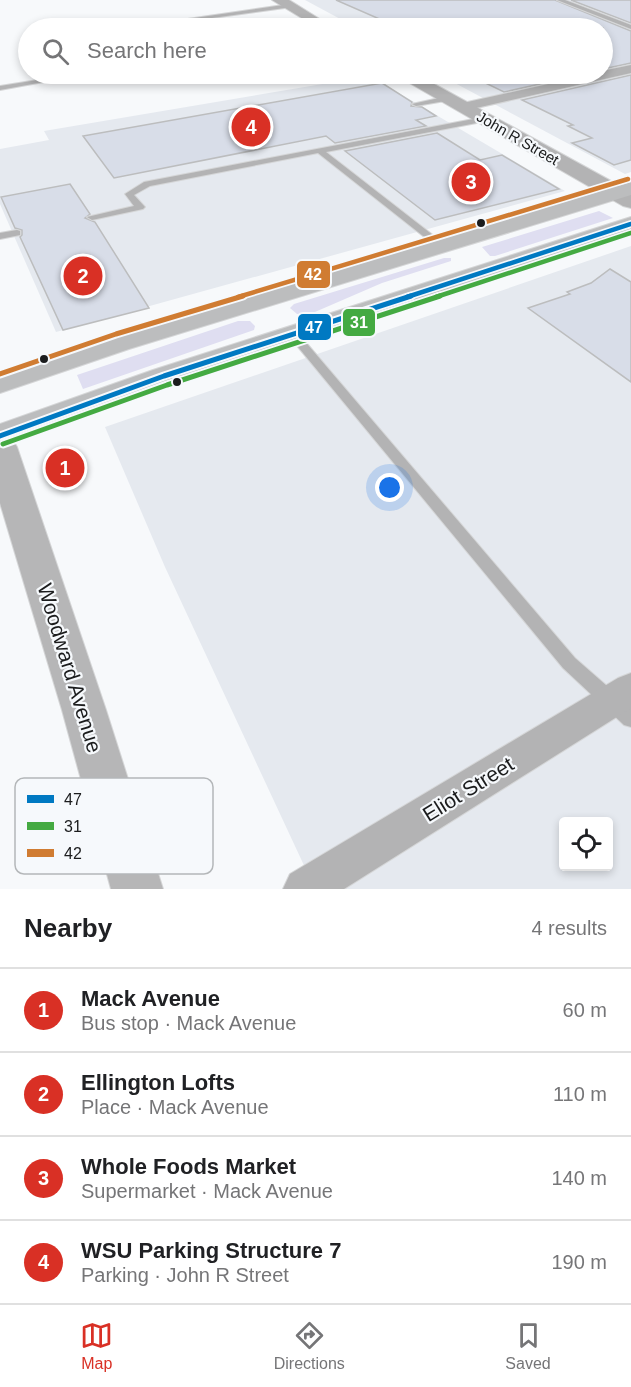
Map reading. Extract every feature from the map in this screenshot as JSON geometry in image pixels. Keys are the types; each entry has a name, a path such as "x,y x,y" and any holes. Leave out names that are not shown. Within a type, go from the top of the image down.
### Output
{"main road":[{"path":"0,384 119,343 258,300 440,245 626,194"},
{"path":"0,436 145,382 631,224"},
{"path":"440,245 461,247 469,251 477,265 476,274"},
{"path":"258,300 293,334"},
{"name":"Woodward Avenue","path":"0,447 104,778"},
{"name":"Woodward Avenue","path":"133,874 137,889"}],"street":[{"path":"284,3 310,18"},
{"path":"613,72 631,69"},
{"name":"John R Street","path":"422,84 626,194"},
{"path":"455,103 553,84"},
{"name":"Eliot Street","path":"305,889 625,703"}],"lane":[{"path":"560,0 607,18"},
{"path":"191,18 284,3"},
{"path":"613,20 631,27"},
{"path":"0,88 24,84"},
{"path":"416,104 455,103"},
{"path":"92,217 140,207 129,194 147,184 484,118"},
{"path":"319,150 440,245"},
{"path":"0,236 17,233"},
{"path":"293,334 569,663 625,703"}],"shaded area":[{"path":"305,0 631,0 631,172 625,174 457,84 613,84 613,18 338,18"},
{"path":"323,84 384,84 565,191 56,332 0,204 0,149 49,140 44,131"},
{"path":"599,211 613,218 495,256 490,256 482,247"},
{"path":"631,246 631,889 315,889 165,567 105,427"},
{"path":"444,258 451,258 451,261 382,283 308,315 297,314 290,308 294,304"},
{"path":"238,321 250,321 255,326 254,330 83,389 77,375"}],"building":[{"path":"336,0 555,0 599,18 377,18"},
{"path":"571,0 631,0 631,23"},
{"path":"613,24 631,31 631,63 613,67"},
{"path":"631,75 631,160 614,165 572,143 592,138 568,126 573,125 522,100 592,84 613,84 613,79"},
{"path":"376,84 384,84 412,102 411,106 422,107 436,116 416,120 426,126 335,143 326,136 114,178 83,136"},
{"path":"488,84 540,84 504,92"},
{"path":"437,133 480,160 502,155 559,189 435,220 345,151"},
{"path":"70,184 90,214 85,218 95,222 149,308 63,330 20,237 22,230 15,228 1,197"},
{"path":"610,269 631,282 631,382 528,308 570,294 567,292 591,283"}],"transit line":[{"name":"42","path":"0,374 116,334 628,179"},
{"name":"47","path":"0,436 164,376 631,224"},
{"name":"31","path":"3,444 167,385 631,233"}],"place":[{"name":"WSU Parking Structure 7","path":"251,127"},
{"name":"Whole Foods Market","path":"471,182"},
{"name":"Ellington Lofts","path":"83,276"},
{"name":"Mack Avenue","path":"65,468"}]}
